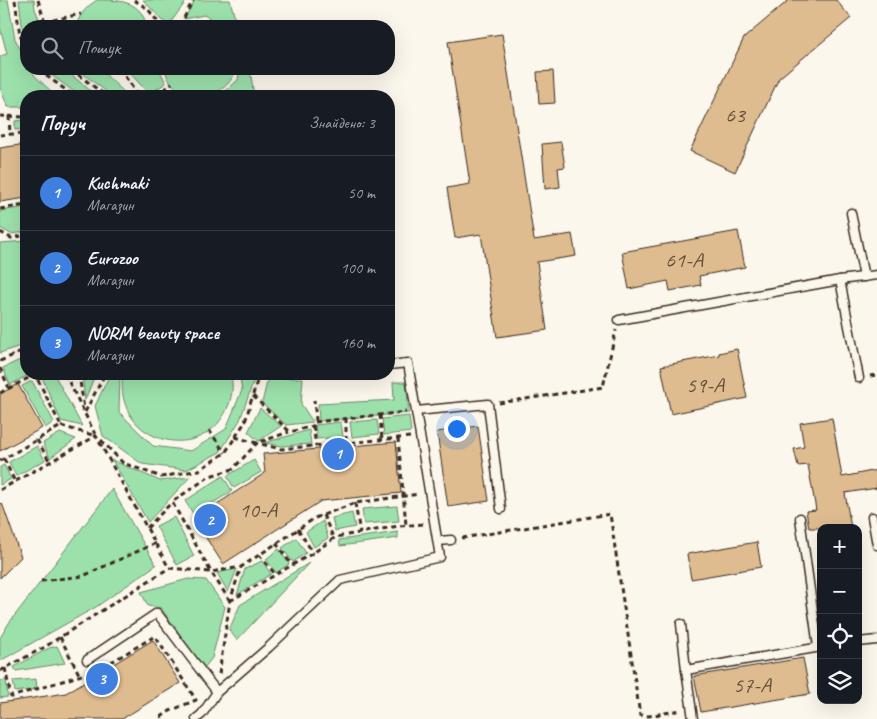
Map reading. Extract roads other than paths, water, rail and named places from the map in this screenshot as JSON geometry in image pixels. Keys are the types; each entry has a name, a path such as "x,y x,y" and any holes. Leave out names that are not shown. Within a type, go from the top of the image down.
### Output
{"lane":[{"path":"851,213 864,277"},
{"path":"619,320 877,275"},
{"path":"840,280 859,378"},
{"path":"196,719 202,714 217,692 269,647 340,580 440,557 408,363 395,364"},
{"path":"416,411 488,404 501,509"},
{"path":"872,517 877,545"},
{"path":"800,518 812,611 817,634"},
{"path":"438,541 451,540"},
{"path":"86,660 158,613 217,692"},
{"path":"681,624 693,719"},
{"path":"862,642 877,640"},
{"path":"686,670 817,648"}],"place":[{"name":"Kuchmaki","path":"338,454"},
{"name":"Eurozoo","path":"210,520"},
{"name":"NORM beauty space","path":"102,679"}]}
